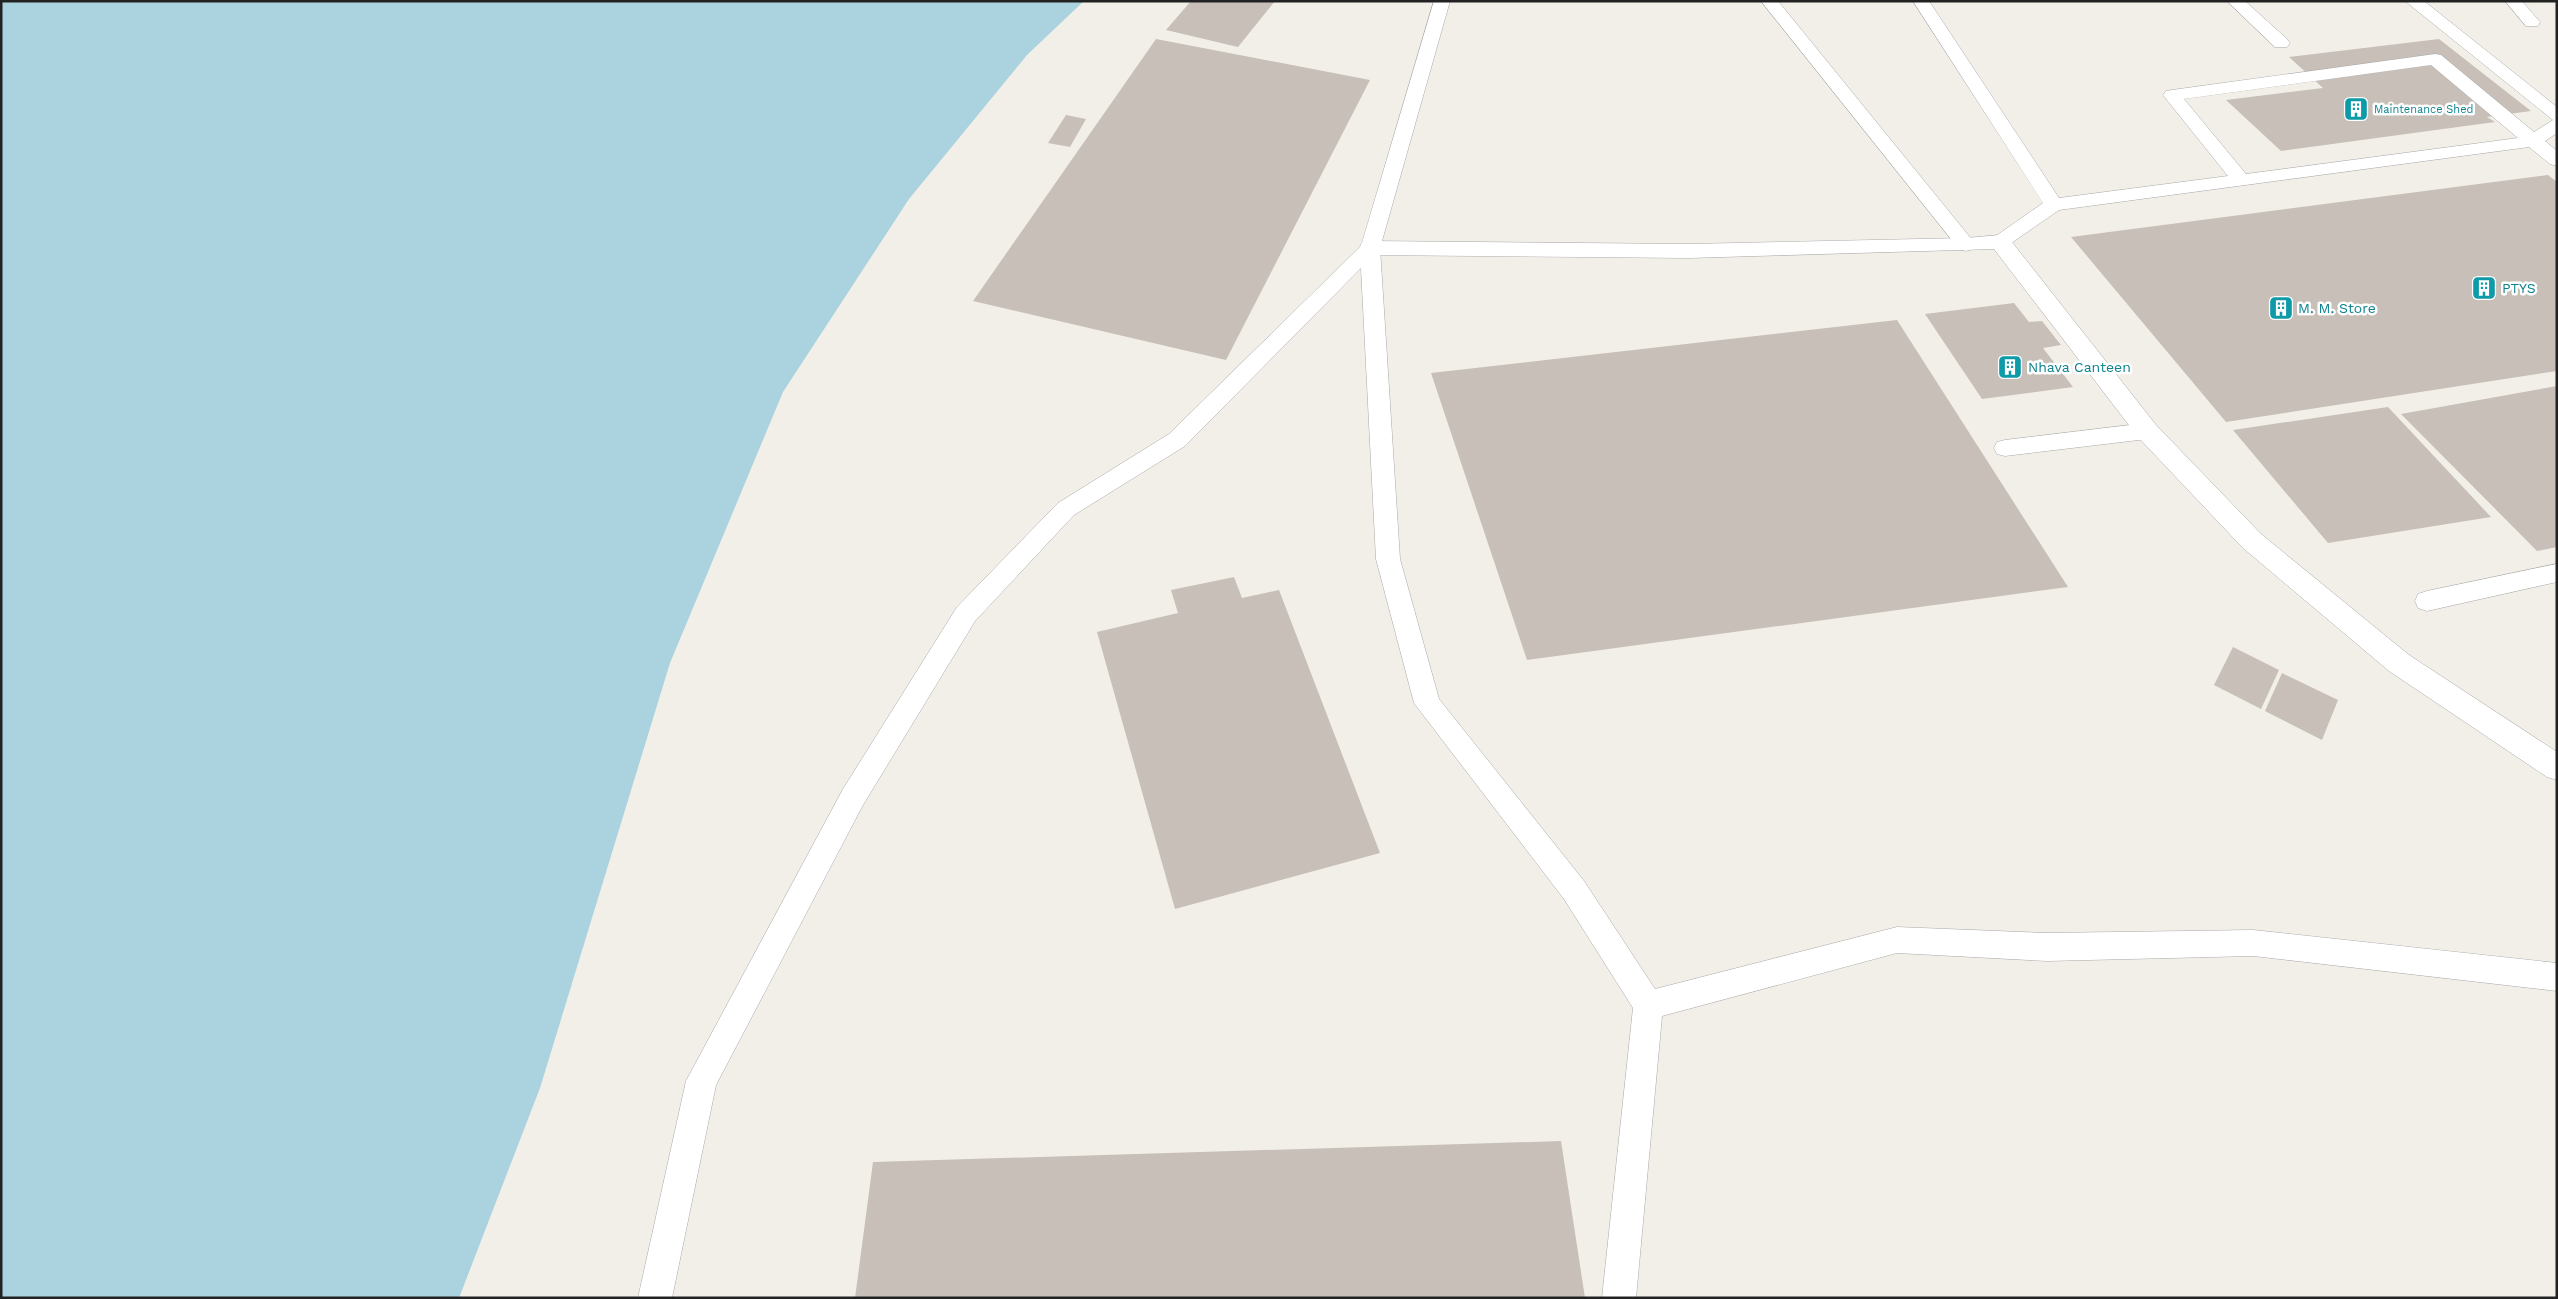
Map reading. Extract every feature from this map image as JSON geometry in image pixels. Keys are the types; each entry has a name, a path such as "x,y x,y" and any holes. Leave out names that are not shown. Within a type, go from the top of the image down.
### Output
{"street":[{"path":"1370,248 1690,251 1966,245 2000,242 2147,431 2252,541 2392,657 2557,768"}],"lane":[{"path":"1442,1 1370,248 1388,559 1427,703 1574,890 1648,1005 1619,1298"},
{"path":"1769,1 1966,245"},
{"path":"1922,1 2054,205"},
{"path":"2235,1 2281,43"},
{"path":"2413,1 2557,116"},
{"path":"2513,1 2532,22"},
{"path":"2241,180 2172,95 2435,59 2557,160"},
{"path":"2000,242 2054,205 2533,141 2557,124"},
{"path":"655,1298 701,1081 853,797 966,614 1066,509 1177,440 1370,248"},
{"path":"2005,448 2147,431"},
{"path":"2427,601 2557,572"},
{"path":"1648,1005 1897,940 2047,947 2253,943 2557,977"}],"water":[{"path":"1,1 1084,1 1027,55 909,199 783,392 670,663 540,1088 459,1298 1,1298"}],"building":[{"path":"1191,1 1275,1 1238,47 1166,30"},
{"path":"1156,39 1370,80 1226,360 973,301"},
{"name":"Maintenance Shed","path":"2439,39 2531,111 2487,117 2495,122 2281,151 2226,100 2323,88 2289,57"},
{"path":"1066,115 1086,119 1070,147 1048,143"},
{"name":"M. M. Store","path":"2548,175 2557,182 2557,371 2226,422 2071,237"},
{"name":"Nhava Canteen","path":"2014,303 2029,322 2042,321 2061,345 2043,348 2073,387 1982,399 1925,314"},
{"path":"1897,320 2068,587 1527,660 1431,373"},
{"path":"2557,386 2557,547 2537,551 2401,414"},
{"path":"2388,407 2491,517 2328,543 2233,430"},
{"path":"1234,577 1242,598 1279,590 1380,853 1175,909 1097,632 1178,613 1171,590"},
{"path":"2233,647 2279,670 2261,709 2214,685"},
{"path":"2282,673 2338,700 2322,740 2265,711"},
{"path":"1561,1141 1585,1298 855,1298 873,1162"}],"place":[{"name":"Maintenance Shed","path":"2356,109"},
{"name":"PTYS","path":"2484,288"},
{"name":"M. M. Store","path":"2281,308"},
{"name":"Nhava Canteen","path":"2010,367"}]}
